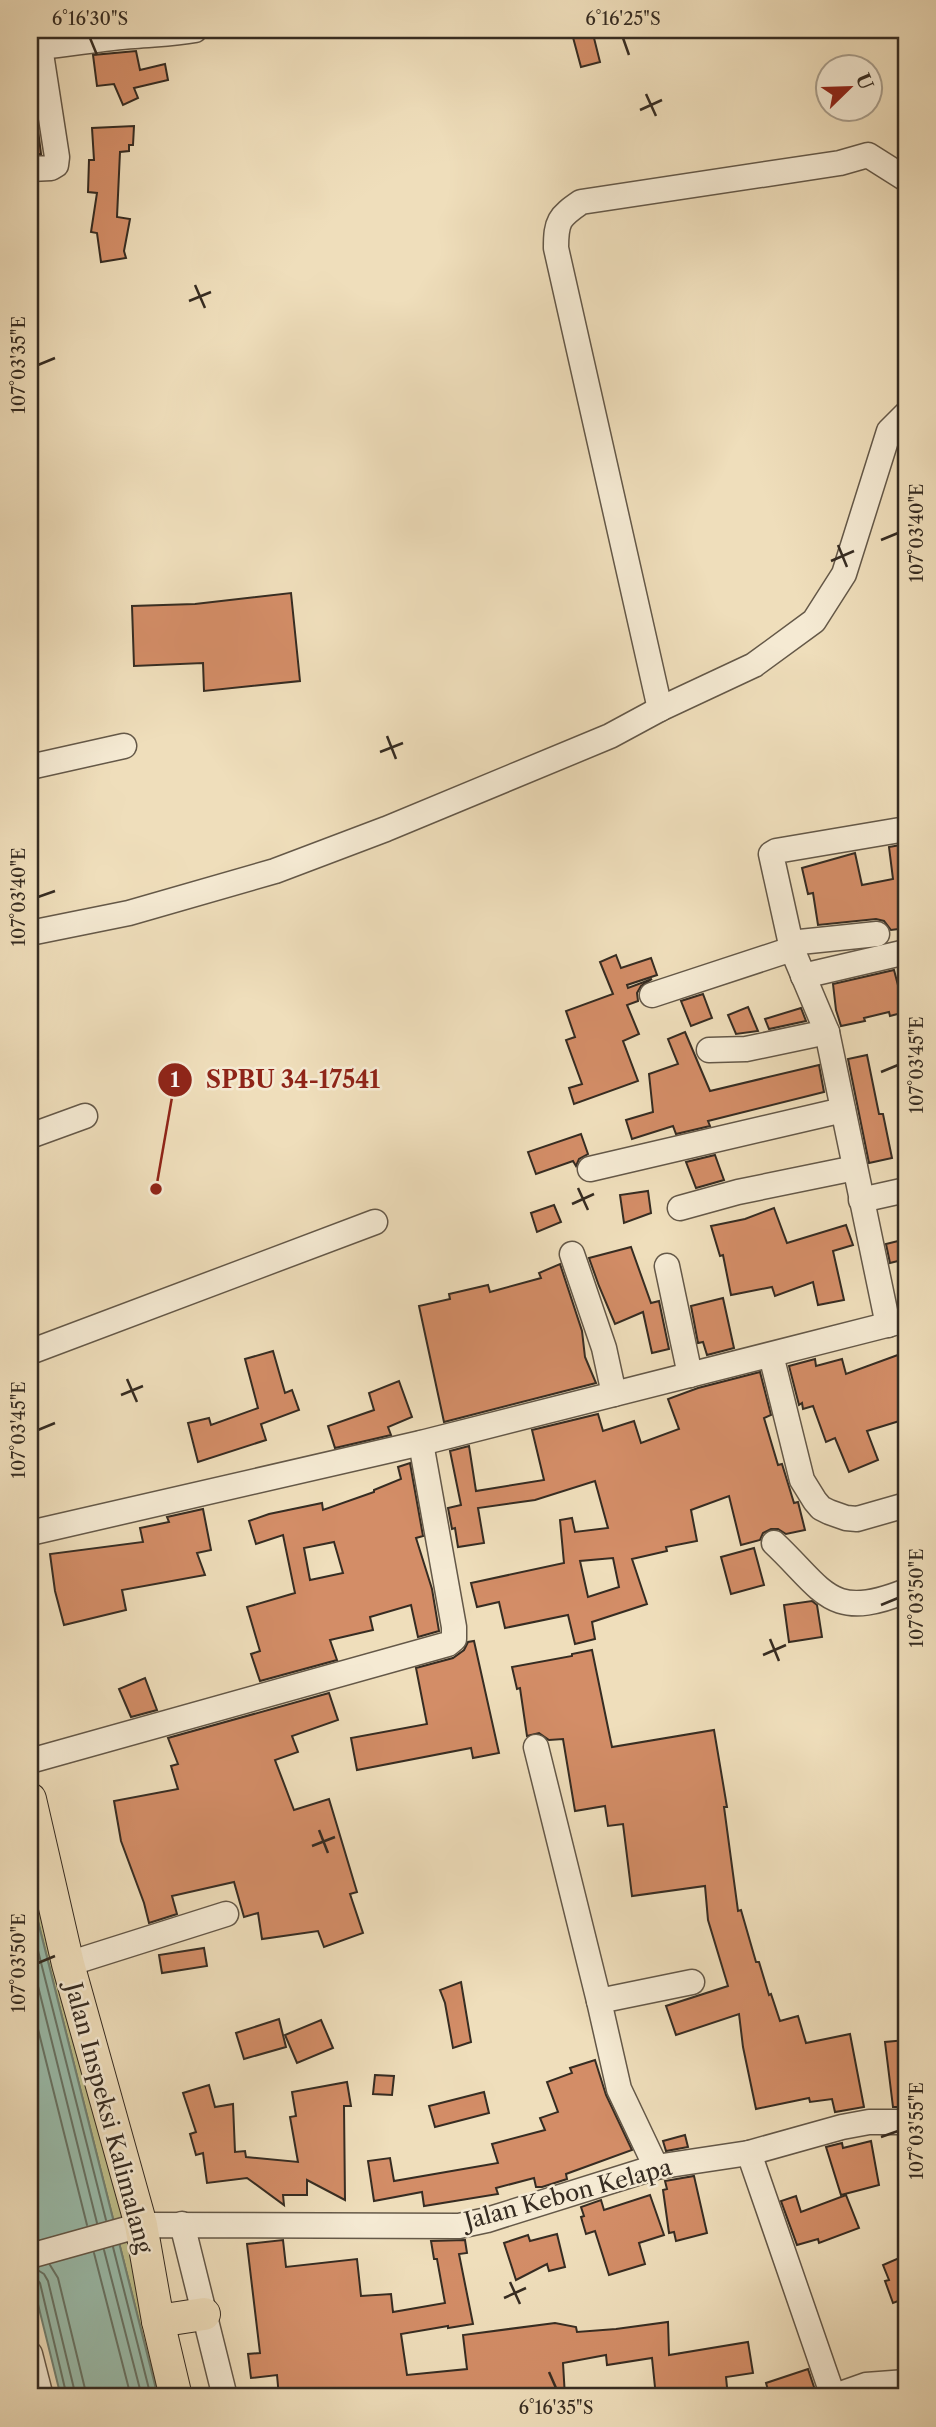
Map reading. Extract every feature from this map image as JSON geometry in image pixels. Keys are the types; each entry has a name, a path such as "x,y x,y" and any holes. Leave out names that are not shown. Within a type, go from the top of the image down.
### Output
{"main road":[{"name":"Jalan Inspeksi Kalimalang","path":"30,1799 130,2227 158,2321 176,2397"},
{"path":"158,2321 204,2314"}],"street":[{"path":"30,169 51,168 56,165 57,157 40,38 83,44 195,30"},
{"path":"660,709 556,248 556,226 565,213 581,202 840,163 868,155 906,178"},
{"path":"30,933 129,913 275,871 386,829 610,736 660,709 754,665 814,621 844,574 889,431 906,414"},
{"path":"30,766 124,746"},
{"path":"30,1533 421,1443 897,1323 862,1200 827,1032 791,946 772,853 906,829"},
{"path":"652,995 791,946 877,934"},
{"path":"803,976 906,952"},
{"path":"709,1050 746,1049 827,1032"},
{"path":"590,1169 842,1110"},
{"path":"30,1136 85,1116"},
{"path":"680,1208 738,1192 855,1168"},
{"path":"862,1200 906,1190"},
{"path":"30,1352 375,1222"},
{"path":"572,1254 604,1348 614,1394"},
{"path":"667,1266 690,1375"},
{"path":"771,1355 802,1480 821,1508 846,1518 857,1519 906,1505"},
{"path":"30,1761 448,1644 454,1639 454,1627 421,1443"},
{"path":"774,1543 813,1585 835,1600 852,1605 872,1602 906,1591"},
{"path":"536,1747 619,2089 656,2167"},
{"path":"68,1965 226,1914"},
{"path":"599,2001 692,1982"},
{"name":"Jalan Kebon Kelapa","path":"30,2256 130,2227 182,2224 459,2225 487,2220 656,2167 749,2153 869,2122 906,2122"},
{"path":"749,2153 833,2397 866,2385 906,2382"},
{"name":"Jalan Inspeksi Kalimalang","path":"182,2224 225,2397"},
{"path":"30,2354 41,2397"}],"green space":[{"path":"30,1799 176,2397 158,2397 30,1890"}],"water":[{"path":"30,1890 158,2397 61,2397 30,2272"}],"building":[{"path":"571,30 592,30 600,62 581,67"},
{"path":"136,51 140,70 165,64 168,80 134,88 138,98 123,105 114,84 97,86 93,55"},
{"path":"37,122 41,154 32,154 30,123"},
{"path":"134,126 133,145 129,145 129,151 120,152 117,217 130,219 124,251 126,258 101,262 97,233 91,232 97,193 88,192 89,160 94,160 92,128"},
{"path":"291,593 300,681 204,691 203,663 134,666 132,606 195,604"},
{"path":"906,844 906,928 891,930 884,921 876,919 818,925 813,893 808,894 802,868 855,853 862,885 893,879 889,847"},
{"path":"616,955 621,968 651,958 657,975 627,985 628,988 652,979 641,986 637,993 638,1001 627,1005 639,1034 623,1041 638,1081 574,1104 569,1088 582,1084 566,1040 575,1037 566,1011 613,994 600,962"},
{"path":"894,970 905,1012 890,1016 889,1012 841,1026 833,984"},
{"path":"703,994 712,1018 691,1026 681,1001"},
{"path":"748,1007 758,1031 736,1034 728,1015"},
{"path":"801,1008 806,1021 769,1029 765,1019"},
{"path":"685,1032 710,1091 819,1065 824,1092 708,1121 710,1126 676,1134 673,1126 632,1139 626,1120 653,1112 649,1074 678,1064 668,1039"},
{"path":"867,1055 879,1114 883,1114 892,1158 869,1163 848,1059"},
{"path":"581,1134 588,1154 579,1159 576,1166 573,1161 536,1174 528,1152"},
{"path":"715,1155 724,1180 696,1188 686,1162"},
{"path":"648,1191 651,1213 624,1223 620,1195"},
{"path":"554,1205 561,1222 537,1232 531,1213"},
{"path":"774,1208 787,1243 846,1225 853,1245 833,1251 844,1300 818,1305 813,1282 775,1296 772,1287 731,1295 723,1255 720,1256 711,1226 745,1219"},
{"path":"906,1239 906,1259 890,1263 886,1244"},
{"path":"631,1247 651,1303 659,1301 669,1349 652,1353 643,1312 615,1324 599,1286 589,1258"},
{"path":"560,1264 582,1331 585,1357 596,1383 444,1422 419,1306 450,1299 449,1294 488,1285 490,1292 541,1278 539,1273"},
{"path":"723,1298 734,1348 707,1355 703,1342 698,1343 691,1306"},
{"path":"273,1351 285,1393 292,1390 299,1410 261,1424 266,1440 198,1462 188,1423 209,1418 211,1425 258,1408 245,1359"},
{"path":"906,1352 906,1419 867,1431 878,1460 849,1472 835,1438 826,1442 813,1406 803,1409 802,1403 799,1405 789,1366 815,1359 816,1366 842,1359 846,1374"},
{"path":"760,1372 771,1415 764,1418 778,1465 782,1464 794,1503 798,1502 805,1530 786,1534 778,1529 771,1529 763,1533 760,1540 741,1545 729,1496 691,1510 697,1541 666,1547 667,1551 632,1559 647,1604 592,1622 595,1639 575,1644 568,1615 505,1628 499,1602 477,1607 471,1583 564,1563 560,1520 572,1518 575,1532 608,1528 595,1481 535,1500 478,1508 484,1543 458,1547 448,1508 461,1505 450,1451 469,1446 476,1491 544,1480 532,1430 598,1414 603,1431 634,1421 641,1443 679,1429 668,1399 698,1388","holes":["613,1558 619,1587 588,1597 580,1561"]},
{"path":"399,1381 412,1417 388,1427 391,1435 335,1448 328,1426 374,1410 369,1393"},
{"path":"410,1463 423,1536 416,1538 432,1589 439,1631 418,1637 411,1605 370,1617 373,1630 330,1640 337,1660 260,1681 251,1654 260,1651 247,1607 295,1593 283,1535 256,1544 249,1521 322,1503 323,1510 374,1492 401,1479 398,1467","holes":["334,1542 343,1573 310,1580 304,1548"]},
{"path":"203,1509 211,1550 197,1553 205,1575 122,1590 126,1610 64,1625 55,1591 50,1554 143,1542 140,1528 169,1522 167,1517"},
{"path":"754,1548 764,1585 731,1594 721,1557"},
{"path":"812,1601 817,1605 822,1637 789,1642 784,1605"},
{"path":"474,1641 499,1753 473,1758 471,1748 357,1770 351,1738 427,1724 416,1668 453,1658 464,1650 468,1642"},
{"path":"592,1650 612,1747 714,1730 727,1807 724,1807 738,1911 741,1910 769,1995 771,1994 780,2021 798,2016 806,2043 850,2034 864,2107 835,2112 832,2099 810,2102 809,2098 756,2109 739,2014 676,2035 666,2006 728,1986 708,1920 705,1886 632,1896 623,1824 608,1826 605,1806 575,1811 563,1739 549,1740 539,1733 527,1736 520,1688 517,1689 512,1667"},
{"path":"145,1678 157,1710 131,1717 119,1689"},
{"path":"329,1693 338,1720 292,1736 298,1752 275,1760 294,1810 329,1799 357,1892 350,1894 363,1933 324,1947 318,1931 262,1939 258,1913 244,1917 234,1882 172,1896 177,1914 149,1923 121,1841 114,1801 178,1789 171,1766 178,1764 168,1738"},
{"path":"204,1948 207,1966 162,1973 159,1955"},
{"path":"461,1982 471,2042 453,2048 440,1990"},
{"path":"279,2019 286,2047 244,2059 236,2033"},
{"path":"321,2020 333,2048 297,2063 285,2035"},
{"path":"906,2040 906,2107 893,2107 885,2042"},
{"path":"595,2060 606,2095 632,2150 566,2174 567,2179 542,2187 536,2187 534,2178 496,2188 498,2194 424,2206 422,2192 374,2201 368,2161 390,2158 394,2181 498,2163 492,2144 545,2130 540,2118 558,2112 547,2082 572,2073 570,2068"},
{"path":"375,2075 394,2076 392,2095 373,2094"},
{"path":"347,2082 351,2106 344,2106 345,2200 307,2180 307,2195 283,2195 284,2205 247,2178 207,2183 203,2153 196,2155 190,2134 196,2132 183,2093 209,2085 215,2107 233,2104 235,2152 245,2151 246,2157 298,2162 290,2117 296,2116 292,2092"},
{"path":"484,2092 489,2113 435,2127 429,2106"},
{"path":"685,2135 688,2147 666,2151 663,2141"},
{"path":"871,2141 879,2185 841,2195 826,2147 842,2143 843,2148"},
{"path":"694,2176 707,2233 676,2241 674,2232 669,2233 663,2190 667,2189 665,2181"},
{"path":"650,2195 664,2235 639,2243 645,2264 609,2275 595,2231 586,2234 581,2207 601,2200 604,2210"},
{"path":"846,2195 859,2228 819,2243 818,2239 797,2245 781,2201 796,2196 801,2212"},
{"path":"557,2234 565,2267 549,2271 547,2264 516,2280 504,2243 528,2235 530,2241"},
{"path":"283,2240 286,2267 357,2259 361,2296 391,2294 393,2312 445,2303 431,2241 465,2240 467,2253 459,2254 473,2324 401,2334 407,2375 467,2369 463,2335 555,2323 576,2327 577,2332 668,2322 669,2355 748,2342 753,2373 726,2377 728,2397 656,2397 652,2358 607,2365 606,2355 563,2363 565,2397 391,2397 391,2394 365,2397 279,2397 277,2375 251,2378 248,2354 260,2353 247,2244"},
{"path":"906,2255 906,2320 898,2301 893,2303 885,2281 889,2280 883,2265"},
{"path":"808,2369 815,2390 794,2397 770,2397 766,2383"}],"place":[{"name":"SPBU 34-17541","path":"156,1189"}]}
